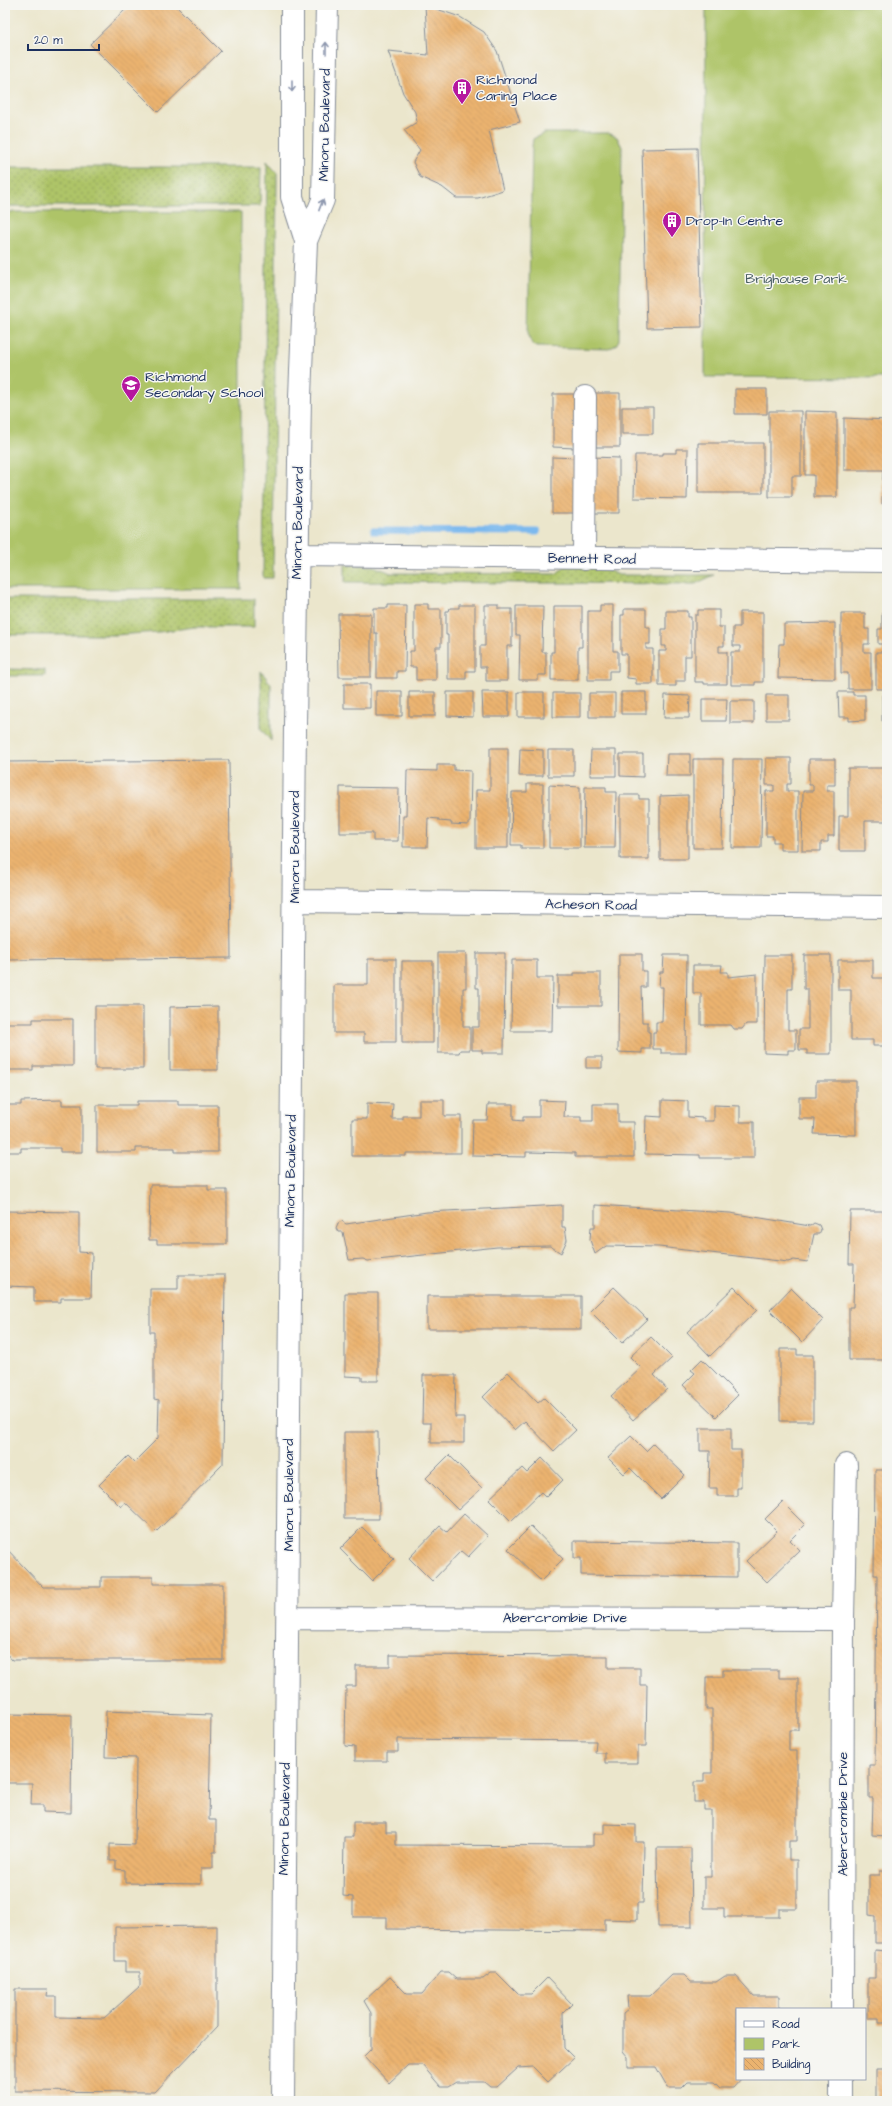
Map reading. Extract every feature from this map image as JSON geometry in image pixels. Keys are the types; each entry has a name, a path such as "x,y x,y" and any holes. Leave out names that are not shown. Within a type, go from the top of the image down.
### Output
{"street":[{"name":"Minoru Boulevard","path":"283,2101 297,555 300,397 306,241 292,197 292,5"},
{"name":"Minoru Boulevard","path":"306,241 323,200 327,5"},
{"path":"584,559 585,397"},
{"name":"Bennett Road","path":"297,555 887,561"},
{"name":"Acheson Road","path":"294,901 887,907"},
{"name":"Abercrombie Drive","path":"842,2008 843,1619 846,1465"},
{"name":"Abercrombie Drive","path":"288,1618 843,1619"},
{"path":"841,2080 841,2101"}],"green space":[{"name":"Brighouse Park","path":"706,5 887,5 887,378 705,377"},
{"path":"544,133 608,133 617,137 622,147 619,340 616,345 609,349 537,347 532,344 528,333 532,147 533,139"},
{"path":"267,161 277,173 273,578 263,578"},
{"path":"5,167 261,167 260,206 5,206"},
{"name":"Richmond Secondary School","path":"5,212 241,212 241,589 5,589"},
{"path":"345,565 374,566 391,573 556,574 565,566 599,566 619,575 714,575 695,584 345,582"},
{"path":"5,599 254,599 254,627 195,627 159,632 115,635 9,635 5,634"},
{"path":"5,669 45,670 45,676 5,676"},
{"path":"261,671 271,684 271,741 261,729"}],"building":[{"path":"130,5 175,5 221,51 158,112 90,44"},
{"name":"Richmond Caring Place","path":"425,5 460,17 484,32 497,51 520,122 489,130 503,190 478,198 456,198 442,187 420,177 413,162 420,150 404,130 417,122 415,112 403,93 388,51 428,55"},
{"name":"Drop-In Centre","path":"697,148 702,327 647,328 642,149"},
{"path":"735,389 767,389 767,414 735,414"},
{"path":"593,393 620,393 620,447 596,447 596,428 593,428"},
{"path":"553,394 578,394 575,448 553,447"},
{"path":"622,407 653,407 653,434 622,434"},
{"path":"769,411 801,411 801,476 792,476 792,497 769,497"},
{"path":"805,411 837,412 837,497 814,497 814,475 805,475"},
{"path":"844,418 887,420 887,504 882,504 883,470 844,470"},
{"path":"698,443 763,443 763,493 698,493"},
{"path":"676,449 688,449 687,499 634,498 635,455 663,455 663,453 676,453"},
{"path":"552,457 578,458 578,513 552,513"},
{"path":"592,457 619,458 619,513 592,513"},
{"path":"414,604 428,604 428,609 441,609 441,647 436,647 436,680 416,680 416,667 410,667 410,651 414,651"},
{"path":"388,605 406,605 405,671 397,671 397,678 377,678 377,633 374,633 374,608 388,608"},
{"path":"459,605 475,605 475,671 466,671 466,679 448,679 448,635 446,635 446,611 449,611 450,608 459,608"},
{"path":"485,605 499,605 499,609 512,609 512,646 507,646 507,681 486,681 486,667 480,667 480,646 485,646"},
{"path":"600,605 613,605 613,651 618,651 618,671 609,671 609,680 588,680 588,611 600,611"},
{"path":"516,606 543,606 542,652 546,652 546,675 538,675 538,680 519,680 520,635 516,635"},
{"path":"554,606 582,606 582,647 578,647 578,680 551,680 551,652 554,652"},
{"path":"624,609 646,609 646,627 650,627 650,644 646,644 646,649 653,649 653,684 636,684 636,679 627,678 627,654 621,654 621,615 624,615"},
{"path":"698,610 719,610 719,627 724,627 724,646 719,646 719,652 727,652 727,684 704,684 704,682 695,682 695,615 698,615"},
{"path":"666,611 688,611 688,617 691,617 691,656 685,656 685,681 676,681 676,686 659,686 659,651 666,651 666,646 662,646 662,629 666,629"},
{"path":"740,612 763,612 763,682 755,682 755,685 731,685 731,652 740,652 740,646 733,646 733,627 740,627"},
{"path":"841,613 865,613 865,629 869,629 869,644 864,644 864,652 871,652 871,689 848,689 848,673 841,673"},
{"path":"882,613 887,613 887,689 876,689 876,652 883,652 883,644 878,644 878,629 882,629"},
{"path":"338,614 371,614 371,677 339,677"},
{"path":"835,623 835,679 778,678 779,644 784,644 784,624"},
{"path":"344,684 370,684 370,708 344,708"},
{"path":"376,691 402,691 402,716 376,716"},
{"path":"409,692 435,692 435,716 409,716"},
{"path":"447,692 473,692 473,717 447,716"},
{"path":"482,692 509,692 509,717 483,717"},
{"path":"518,692 544,692 544,717 518,717"},
{"path":"621,692 646,692 646,714 621,714"},
{"path":"838,692 853,692 853,695 865,695 865,720 849,721 849,717 839,717"},
{"path":"553,693 580,693 580,717 553,717"},
{"path":"589,693 615,693 615,717 589,717"},
{"path":"665,695 690,696 689,718 664,718"},
{"path":"766,695 789,695 789,720 766,720"},
{"path":"882,695 887,695 887,721 882,721"},
{"path":"702,699 727,699 726,721 702,721"},
{"path":"730,701 754,701 754,723 730,723"},
{"path":"490,748 508,748 508,848 476,848 476,790 490,790"},
{"path":"520,749 543,750 543,776 519,776"},
{"path":"548,750 574,750 574,776 548,776"},
{"path":"591,750 616,750 616,776 590,776"},
{"path":"620,754 643,754 643,777 620,776"},
{"path":"667,754 690,754 690,776 666,776"},
{"path":"766,758 791,758 791,784 787,784 787,791 798,791 798,850 780,850 780,842 773,842 773,836 766,836 766,791 774,791 774,785 766,785"},
{"path":"693,759 723,759 722,848 693,848"},
{"path":"733,759 762,759 761,848 732,848"},
{"path":"809,759 835,759 835,785 827,785 827,791 834,791 834,836 828,836 828,842 821,842 821,851 802,851 803,791 813,791 813,785 809,785"},
{"path":"229,760 231,958 5,960 5,762"},
{"path":"437,765 454,765 454,770 471,771 470,823 468,823 468,825 451,824 451,822 428,818 427,847 403,847 403,816 406,816 407,770 437,771"},
{"path":"848,768 887,768 887,821 865,821 865,851 839,851 839,816 848,816"},
{"path":"527,784 543,784 543,848 521,848 521,845 511,845 512,792 527,792"},
{"path":"549,785 580,787 580,848 549,848"},
{"path":"340,787 399,788 398,841 373,841 373,833 340,833"},
{"path":"585,787 606,787 606,792 616,792 615,848 584,848"},
{"path":"620,795 639,795 639,799 649,799 649,859 620,859"},
{"path":"688,795 688,859 660,859 660,796"},
{"path":"438,953 466,953 466,988 463,988 463,1027 470,1027 470,1050 460,1050 459,1053 438,1053"},
{"path":"476,953 505,953 504,1053 482,1053 482,1050 472,1050 472,1027 479,1027 479,988 476,988"},
{"path":"619,954 642,954 642,971 646,971 646,987 641,987 642,1022 648,1022 648,1032 650,1032 650,1049 642,1049 642,1053 618,1052"},
{"path":"664,955 687,955 686,1053 661,1053 661,1049 653,1049 653,1032 656,1032 656,1022 662,1022 663,987 659,987 660,972 663,972"},
{"path":"765,955 792,955 792,989 788,989 788,1030 796,1030 796,1050 788,1050 788,1054 764,1053"},
{"path":"804,955 831,955 831,1054 807,1054 807,1050 799,1050 799,1029 808,1029 808,989 804,989"},
{"path":"368,959 396,959 396,1042 364,1042 364,1033 334,1033 334,985 368,985"},
{"path":"512,960 537,960 537,978 553,978 552,1031 511,1031"},
{"path":"838,960 873,960 873,978 884,978 884,982 887,982 887,1046 873,1046 873,1040 851,1040 851,990 838,990"},
{"path":"402,961 433,961 433,1043 402,1043"},
{"path":"693,965 722,965 721,972 728,972 728,977 757,974 757,1024 746,1024 742,1029 734,1029 731,1025 701,1025 701,993 693,993"},
{"path":"574,973 601,973 601,1006 558,1006 558,976 574,976"},
{"path":"95,1006 143,1006 143,1069 95,1069"},
{"path":"218,1006 218,1070 170,1070 170,1007"},
{"path":"33,1019 73,1019 73,1066 33,1066 33,1070 5,1070 5,1023 33,1023"},
{"path":"586,1057 602,1057 602,1068 586,1068"},
{"path":"816,1081 856,1081 856,1135 814,1134 815,1119 799,1119 799,1097 816,1097"},
{"path":"62,1100 62,1105 82,1105 82,1152 60,1152 60,1148 21,1148 21,1152 5,1152 5,1105 21,1105 21,1101"},
{"path":"419,1100 444,1100 444,1116 461,1116 461,1153 406,1153 406,1156 352,1156 352,1119 367,1119 367,1103 393,1104 392,1119 403,1119 403,1116 419,1116"},
{"path":"539,1100 565,1101 564,1117 581,1117 581,1121 593,1121 593,1104 618,1104 618,1122 634,1122 634,1157 575,1157 575,1153 526,1152 526,1157 472,1156 473,1120 487,1120 488,1104 513,1104 513,1120 523,1121 523,1117 539,1117"},
{"path":"662,1100 688,1101 688,1117 704,1118 704,1121 714,1121 714,1105 740,1106 740,1122 754,1122 754,1158 700,1158 700,1155 645,1154 646,1116 662,1117"},
{"path":"137,1101 178,1101 178,1105 218,1105 218,1152 175,1152 175,1148 136,1148 136,1152 97,1152 97,1105 137,1105"},
{"path":"150,1185 208,1185 208,1190 227,1190 227,1244 157,1244 157,1240 149,1240"},
{"path":"562,1205 562,1227 565,1227 567,1240 561,1253 550,1246 497,1247 368,1261 363,1259 349,1260 343,1232 338,1232 336,1228 338,1223 342,1221 346,1224 427,1212"},
{"path":"595,1205 730,1213 810,1226 814,1223 819,1225 821,1230 819,1234 814,1234 808,1262 794,1260 788,1262 659,1247 606,1246 595,1254 590,1240 591,1227 595,1227"},
{"path":"5,1211 79,1212 79,1252 92,1253 91,1298 61,1298 61,1302 34,1302 34,1287 5,1286"},
{"path":"850,1211 887,1211 887,1360 849,1360 849,1307 853,1307 854,1264 849,1264"},
{"path":"178,1275 225,1275 223,1464 156,1532 125,1502 121,1507 99,1485 128,1456 134,1462 158,1438 159,1400 154,1399 154,1332 150,1332 150,1289 178,1289"},
{"path":"614,1287 647,1319 622,1343 590,1311"},
{"path":"734,1287 757,1310 710,1356 687,1332"},
{"path":"791,1288 823,1320 802,1342 770,1310"},
{"path":"345,1293 378,1293 378,1381 362,1381 362,1377 345,1376"},
{"path":"427,1296 581,1296 581,1329 427,1329"},
{"path":"651,1337 672,1358 654,1375 667,1389 633,1420 611,1396 641,1368 630,1357"},
{"path":"780,1349 797,1349 797,1355 813,1355 813,1421 780,1421"},
{"path":"702,1359 738,1395 716,1417 683,1385 695,1373 691,1370"},
{"path":"508,1372 538,1403 544,1398 576,1430 554,1451 525,1421 515,1430 483,1397"},
{"path":"423,1375 456,1375 455,1417 464,1417 464,1443 431,1443 431,1423 422,1423"},
{"path":"700,1428 731,1428 731,1450 741,1450 741,1488 737,1488 737,1496 717,1496 717,1488 709,1488 710,1451 700,1451"},
{"path":"344,1432 378,1432 379,1519 344,1519"},
{"path":"631,1436 646,1451 653,1444 685,1475 661,1499 630,1468 624,1474 608,1458"},
{"path":"449,1455 482,1488 458,1510 426,1478"},
{"path":"542,1458 563,1480 546,1497 541,1492 511,1521 489,1499 522,1468 527,1473"},
{"path":"875,1470 887,1470 887,1836 872,1835 873,1798 869,1798 869,1765 875,1765 877,1575 874,1575"},
{"path":"782,1502 805,1525 790,1540 800,1550 767,1582 746,1561 777,1531 765,1519"},
{"path":"464,1514 488,1536 468,1557 461,1551 432,1581 409,1558 440,1526 447,1532"},
{"path":"531,1526 563,1559 541,1581 508,1549"},
{"path":"362,1527 394,1559 372,1581 340,1549"},
{"path":"574,1541 737,1543 737,1577 581,1575 581,1558 574,1558"},
{"path":"5,1547 43,1587 101,1587 101,1577 153,1577 153,1584 223,1584 223,1660 12,1660 5,1652"},
{"path":"390,1655 608,1656 608,1668 640,1668 640,1685 647,1685 646,1746 638,1746 638,1763 605,1763 605,1753 595,1753 596,1741 398,1739 398,1752 387,1752 387,1761 355,1761 355,1747 345,1746 346,1686 356,1686 356,1666 390,1666"},
{"path":"723,1670 779,1670 779,1678 798,1678 798,1730 789,1730 789,1751 797,1751 797,1841 789,1841 789,1860 797,1860 797,1909 779,1909 779,1917 724,1917 724,1908 704,1908 704,1877 711,1877 711,1810 704,1810 704,1802 694,1802 694,1782 704,1782 704,1773 712,1773 712,1709 706,1709 706,1677 723,1677"},
{"path":"106,1711 211,1715 209,1820 216,1820 216,1852 213,1852 213,1868 201,1868 201,1884 125,1883 125,1870 116,1869 116,1861 110,1861 110,1844 135,1845 136,1758 105,1757"},
{"path":"5,1714 72,1715 71,1813 43,1812 43,1805 31,1805 32,1783 5,1783"},
{"path":"353,1822 386,1822 386,1832 396,1832 396,1845 593,1846 593,1834 604,1834 604,1824 636,1825 636,1842 644,1842 643,1903 637,1903 637,1920 605,1919 605,1931 387,1929 387,1917 353,1917 353,1897 343,1896 344,1837 353,1837"},
{"path":"657,1848 691,1848 692,1927 658,1927"},
{"path":"880,1871 887,1871 887,1943 875,1943 875,1916 869,1915 869,1875 880,1875"},
{"path":"217,1926 217,2027 155,2092 15,2091 15,1989 48,1989 47,1996 56,1996 56,2017 104,2018 140,1986 140,1972 125,1972 125,1961 115,1961 115,1927"},
{"path":"875,1950 887,1951 887,2023 879,2023 879,2019 868,2019 868,1978 875,1978"},
{"path":"441,1972 448,1972 456,1979 483,1979 491,1973 497,1973 518,1994 531,1994 547,1978 572,2004 563,2013 564,2048 574,2058 548,2082 533,2067 518,2068 497,2087 490,2087 484,2082 456,2082 448,2087 441,2087 422,2065 408,2065 389,2083 364,2056 371,2049 371,2013 364,2001 390,1977 407,1994 422,1994"},
{"path":"672,1975 684,1975 691,1982 716,1982 725,1976 736,1976 754,1996 779,1996 779,2008 736,2008 736,2080 740,2080 733,2088 720,2088 714,2082 688,2082 682,2088 668,2088 656,2067 628,2067 628,2057 623,2051 623,2013 628,2009 627,1996 650,1996"},
{"path":"876,2069 887,2069 887,2101 876,2101"}],"waterway":[{"path":"374,531 537,532"}],"place":[{"name":"Richmond Caring Place","path":"462,105"},
{"name":"Drop-In Centre","path":"672,238"},
{"name":"Richmond Secondary School","path":"131,402"}]}
